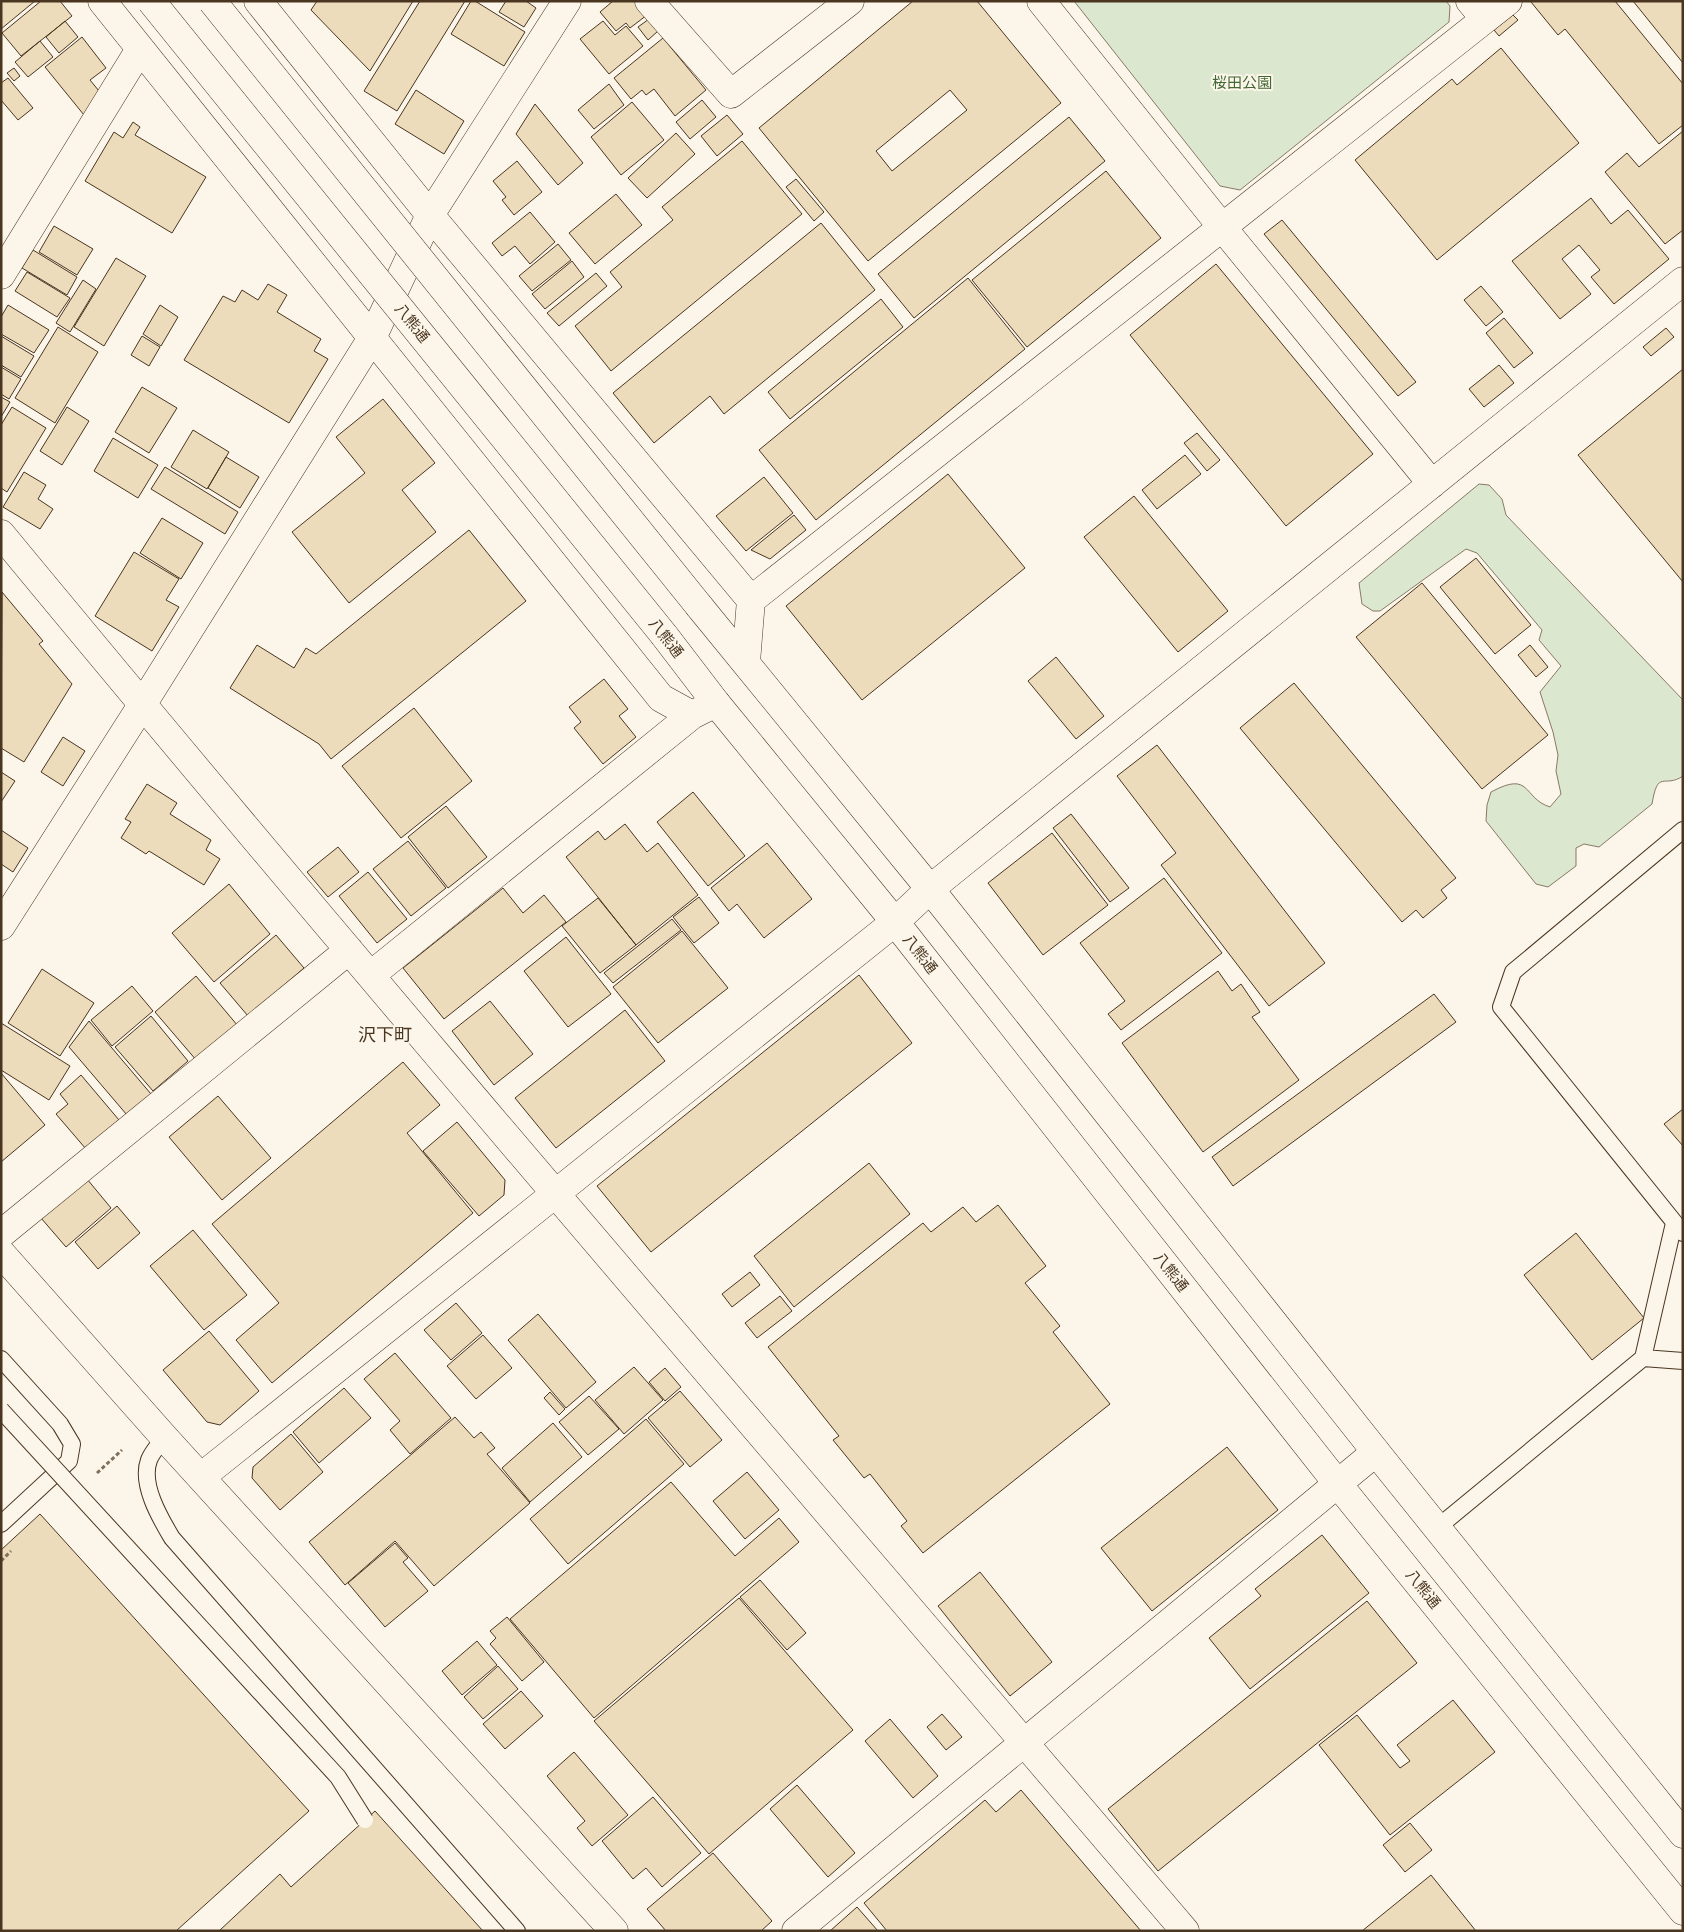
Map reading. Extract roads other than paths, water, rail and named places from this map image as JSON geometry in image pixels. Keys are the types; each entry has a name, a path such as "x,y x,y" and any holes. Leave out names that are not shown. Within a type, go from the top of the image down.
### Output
{"street":[{"path":"102,1 661,698 692,715"},
{"name":"八熊通","path":"151,1 664,635 716,703 895,922 1337,1483 1683,1912"},
{"path":"212,1 699,606 930,889 1376,1452 1683,1834"},
{"path":"258,1 430,215 751,600 746,662"},
{"path":"1,926 372,338 430,215 567,1"},
{"path":"649,1 731,94 850,1"},
{"path":"1041,1 1222,227 1432,484"},
{"path":"751,600 1222,227 1478,10 1508,1"},
{"path":"1,275 140,49"},
{"path":"201,1477 895,922 930,889 1683,281"},
{"path":"1,534 142,705 349,950 1185,1931"},
{"path":"371,975 692,715 716,703"},
{"path":"1,1234 349,950"},
{"path":"1,1253 164,1437 614,1931"},
{"path":"796,1931 1376,1452"}],"lane":[{"path":"1437,1528 1644,1358 1679,1228 1501,1007 1513,972 1683,830"},
{"path":"1644,1358 1683,1361"},
{"path":"1,1360 60,1424 72,1444 69,1461 1,1524"},
{"path":"1,1410 338,1777 365,1820"},
{"path":"164,1437 149,1460 148,1487 157,1511 172,1538 517,1931"}],"district":[{"name":"沢下町","path":"385,1035"}],"park label":[{"name":"桜田公園","path":"1242,83"}]}
